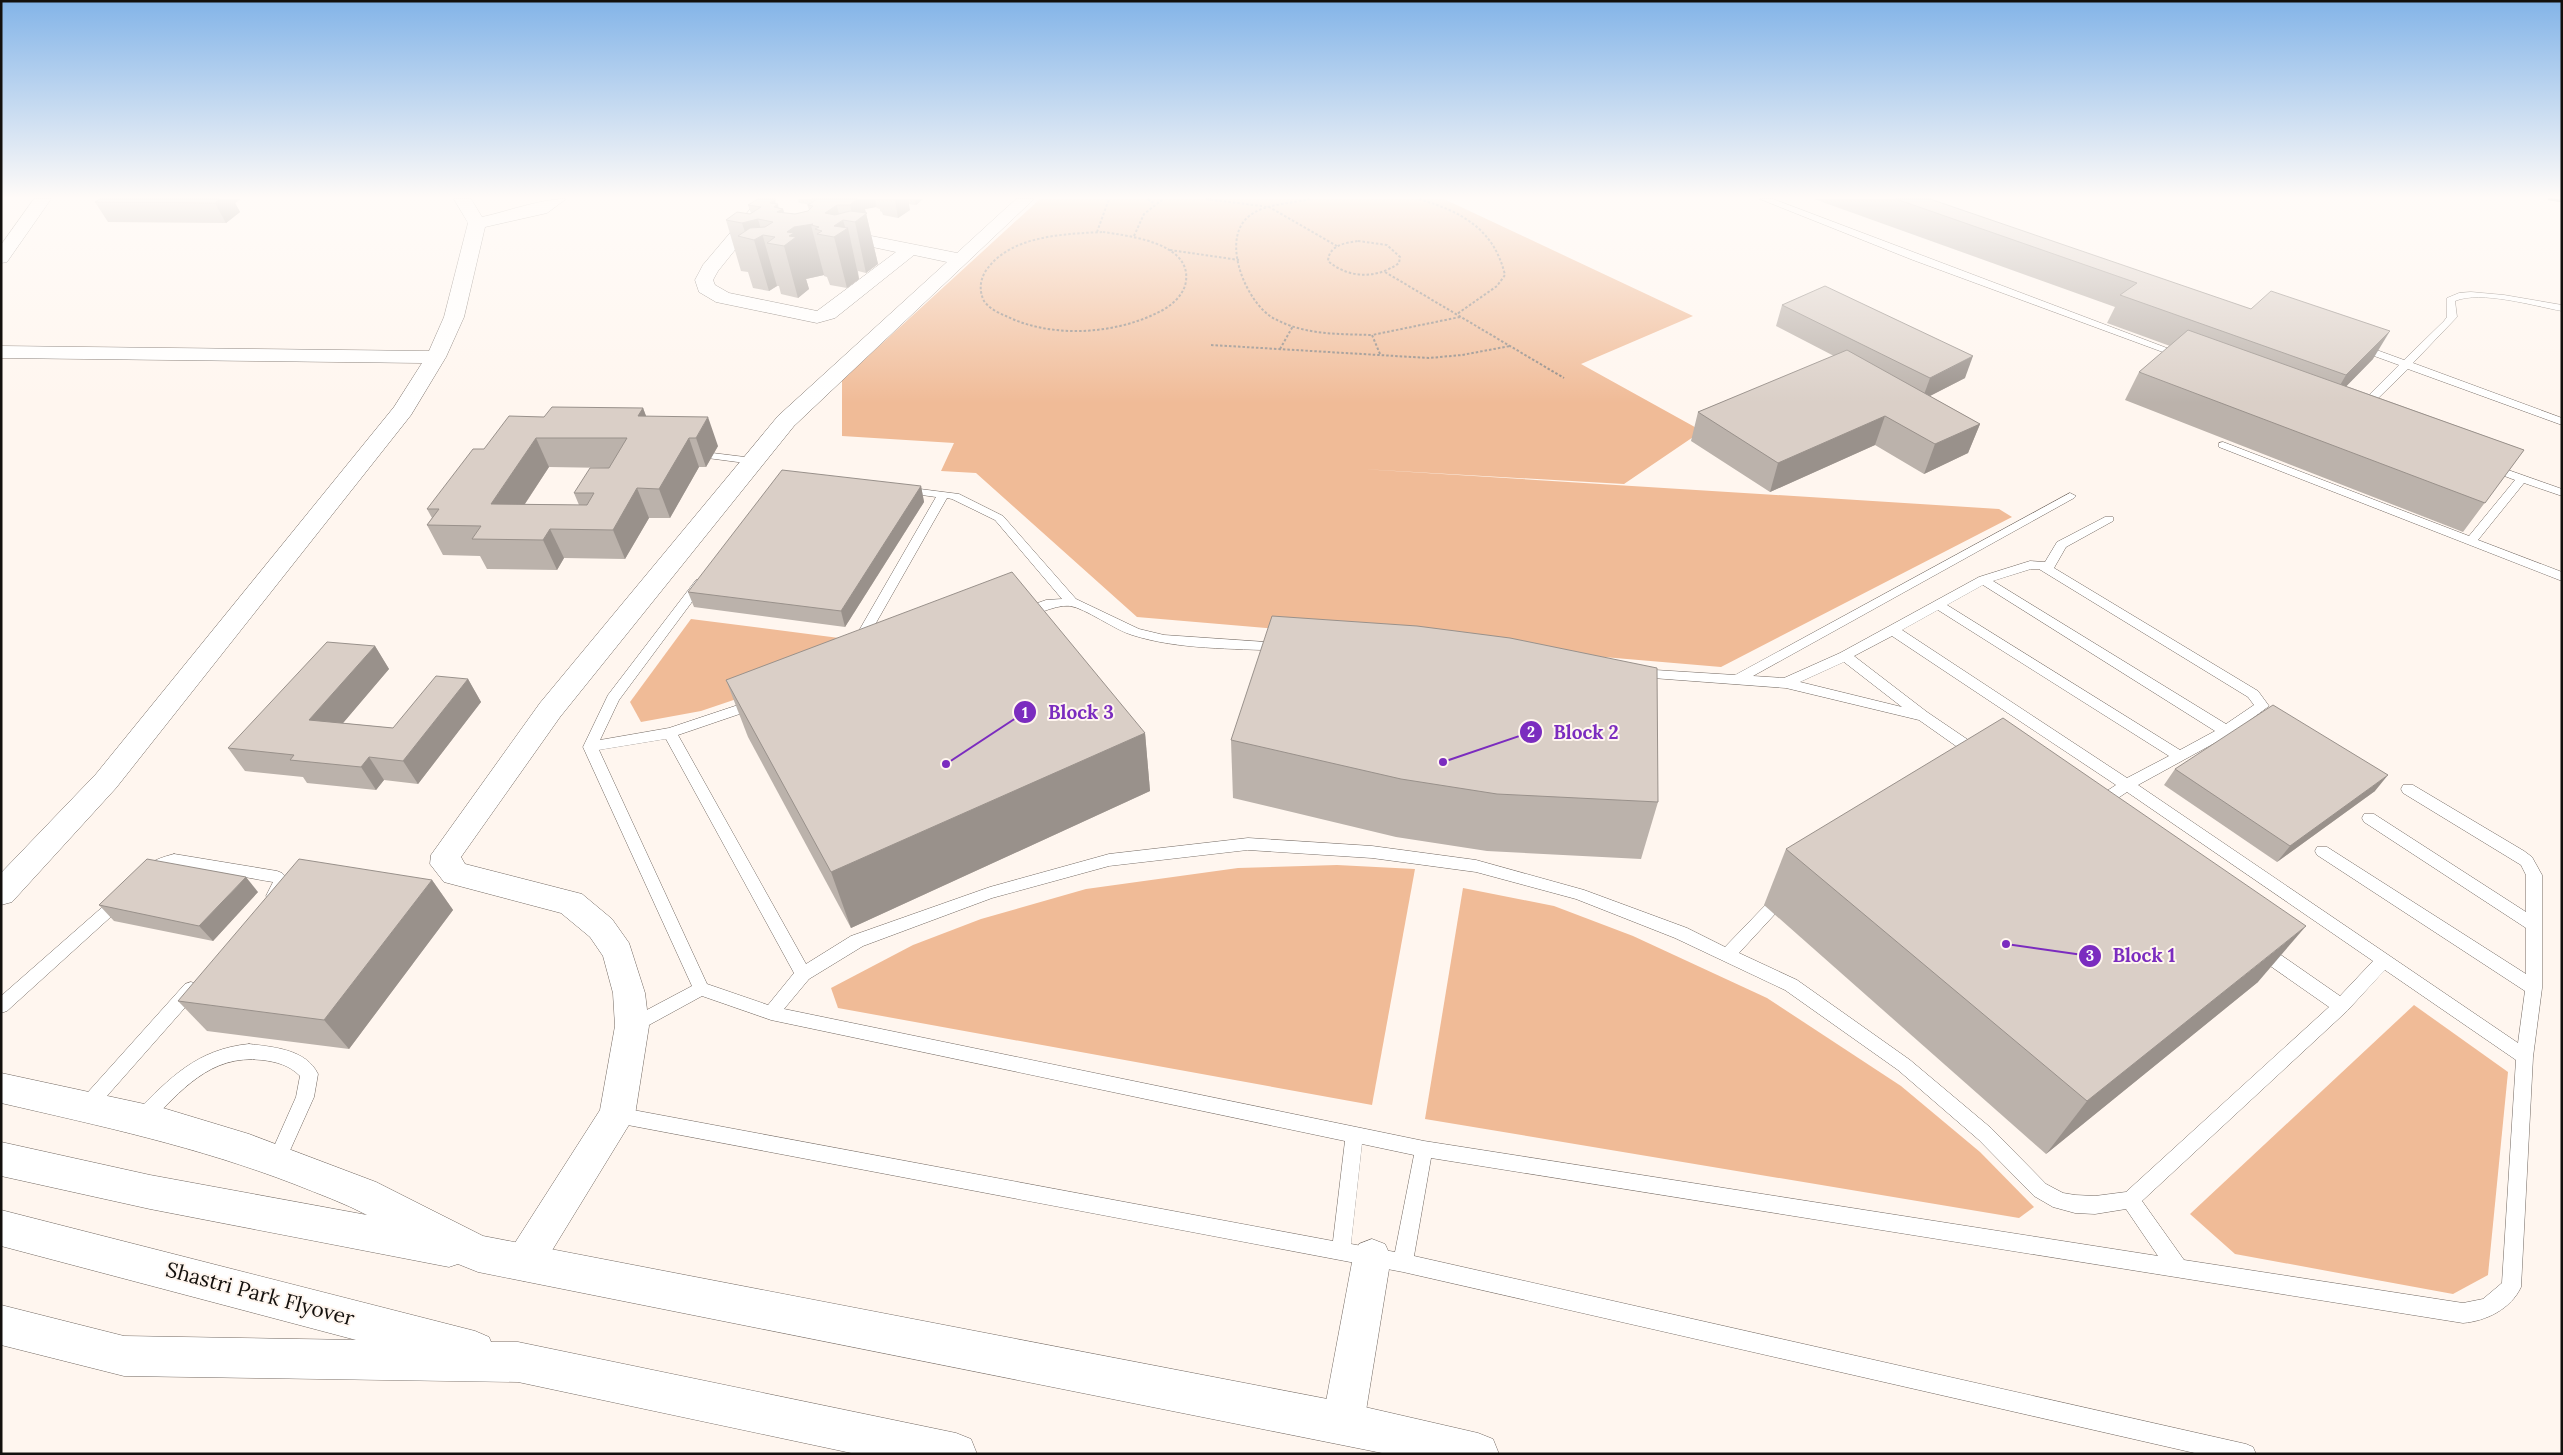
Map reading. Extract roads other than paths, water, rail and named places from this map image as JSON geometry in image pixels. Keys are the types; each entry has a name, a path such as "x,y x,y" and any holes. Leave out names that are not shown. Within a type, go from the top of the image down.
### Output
{"main road":[{"path":"1,893 106,780 403,410 436,357 454,317 466,267"},
{"path":"712,267 704,280 706,288 723,298 809,316 828,314 890,267"},
{"path":"524,1262 617,1116 632,1026 629,993 618,952 601,928 571,903 455,874 445,864 446,855 550,710 786,421 952,267"},
{"path":"1,352 436,357"},
{"path":"1,1088 140,1120 239,1147 277,1160 363,1194 478,1254"},
{"path":"1,1159 150,1192 524,1262 1343,1423 1478,1454"},
{"name":"Shastri Park Flyover","path":"1,1228 96,1251 518,1362"},
{"path":"1343,1423 1372,1257"},
{"path":"1,1325 124,1356 518,1362 956,1454"}],"lane":[{"path":"1940,267 2190,358"},
{"path":"2362,420 2353,416 2448,323 2452,317 2450,300 2454,296 2476,295 2562,308"},
{"path":"2349,343 2562,422"},
{"path":"2223,445 2472,540 2562,577"},
{"path":"686,453 753,461"},
{"path":"2478,463 2562,493"},
{"path":"2472,540 2522,479"},
{"path":"895,489 955,496 999,518 1072,602 1135,632 1164,639 1292,648"},
{"path":"855,649 943,495"},
{"path":"1736,680 2070,496"},
{"path":"2048,568 2062,546 2109,519"},
{"path":"1786,683 1845,656 1983,580 2030,565 2041,565 2258,698 2261,709 2181,757 2127,785 2090,810"},
{"path":"707,574 612,698 590,747 701,989 771,1013 1354,1136 1424,1149 2179,1269 2463,1313 2475,1312 2497,1303 2511,1287 2525,1057 2534,988 2534,875 2527,861 2408,789"},
{"path":"1983,580 2226,731"},
{"path":"1008,617 1046,604 1072,602"},
{"path":"1938,605 2181,757"},
{"path":"1892,630 2127,785 2525,1057"},
{"path":"1845,656 1922,715 1991,763 1982,767"},
{"path":"1627,672 1786,683 1850,700 1922,715"},
{"path":"590,747 670,733 769,699"},
{"path":"670,733 802,974"},
{"path":"2369,818 2534,924"},
{"path":"771,1013 802,974 857,941 990,893 1109,860 1248,844 1372,852 1476,866 1579,894 1681,933 1791,985 1904,1065 1985,1134 2040,1190 2060,1202 2094,1205 2130,1200 2341,1006 2383,961"},
{"path":"2322,851 2534,988"},
{"path":"1,1006 156,867 174,860 277,876 282,881 280,890 267,904"},
{"path":"1727,955 1793,885"},
{"path":"2252,944 2341,1006"},
{"path":"86,1107 202,977"},
{"path":"632,1026 701,989"},
{"path":"140,1120 184,1077 221,1054 251,1050 296,1060 309,1074 305,1096 277,1160"},
{"path":"617,1116 1372,1257 2246,1454"},
{"path":"1354,1136 1372,1257"},
{"path":"1372,1257 1414,1193 1424,1149"},
{"path":"2130,1200 2179,1269"}],"place":[{"name":"Block 2","path":"1443,762"},
{"name":"Block 3","path":"946,764"},
{"name":"Block 1","path":"2006,944"}]}
